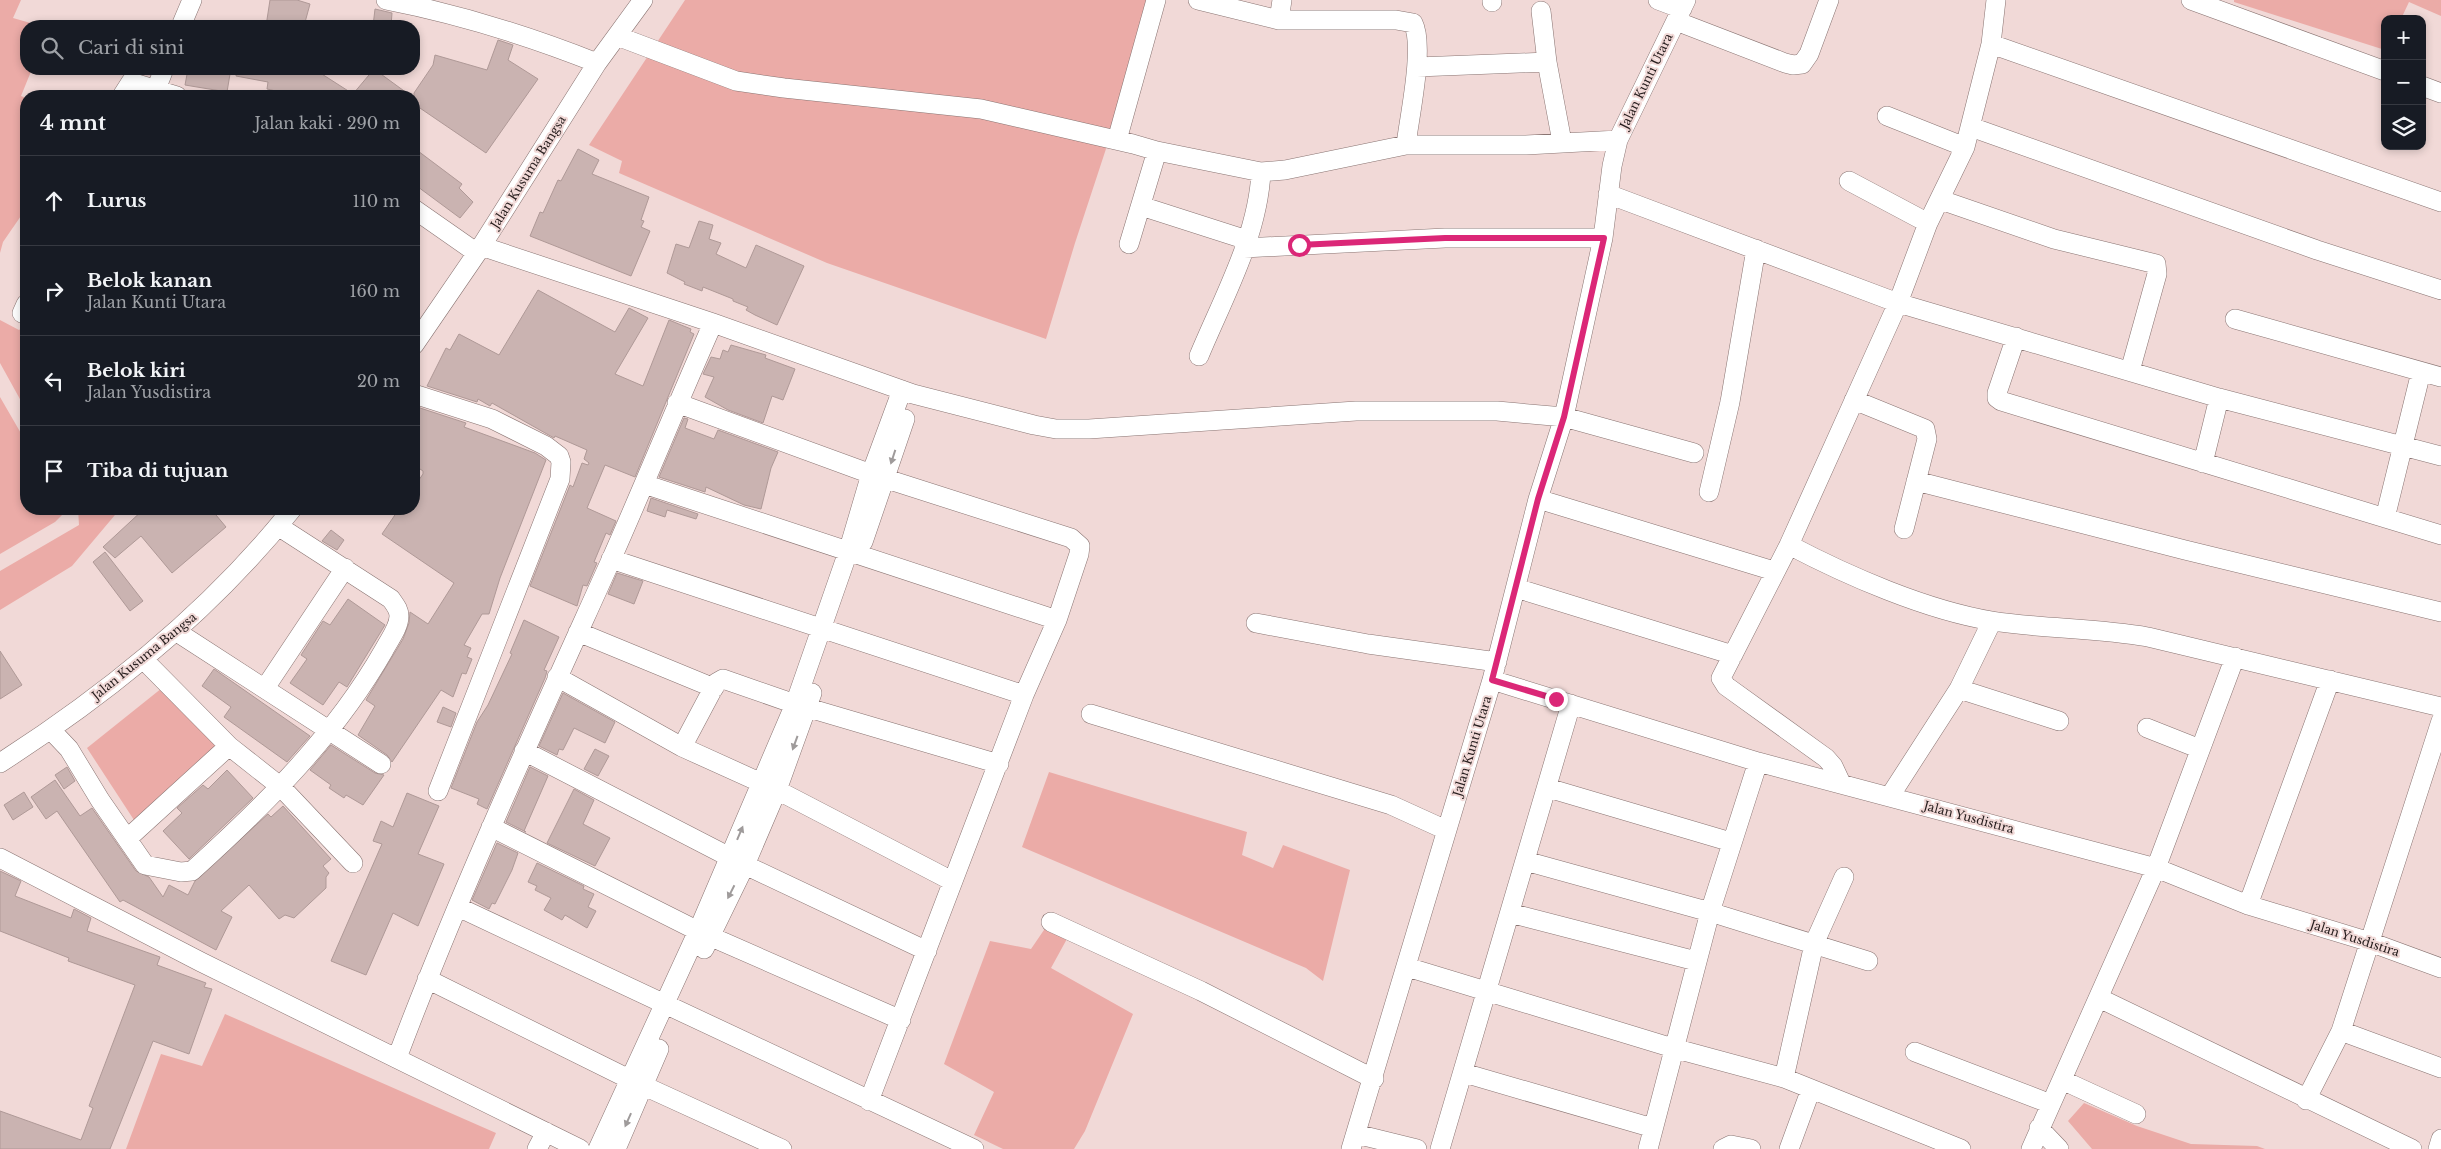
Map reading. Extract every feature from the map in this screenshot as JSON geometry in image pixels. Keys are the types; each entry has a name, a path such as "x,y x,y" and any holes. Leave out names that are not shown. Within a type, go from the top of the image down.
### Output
{"street":[{"path":"184,20 192,0"},
{"name":"Jalan Kusuma Bangsa","path":"420,335 479,250 597,63 643,0"},
{"path":"1117,140 1156,0"},
{"path":"1198,0 1279,20 1407,21 1415,27 1417,67 1406,145"},
{"path":"1279,20 1282,0"},
{"path":"1658,0 1785,63 1798,66 1802,64 1809,54 1829,0"},
{"path":"1841,783 1833,766 1826,758 1724,683 1722,674 1774,571 1789,546 1898,302 1928,223 1941,200 1965,147 1990,44 1996,0"},
{"path":"2191,0 2381,70"},
{"path":"397,1 519,35 597,63"},
{"name":"Jalan Kunti Utara","path":"1354,1141 1494,672 1538,499 1564,417 1604,238 1608,194 1618,140 1681,10"},
{"path":"1541,11 1547,62 1562,142"},
{"path":"617,36 736,80 784,88 981,109 1158,151 1261,172 1286,170 1406,145 1526,145 1618,140"},
{"path":"1990,44 2441,202"},
{"path":"1417,67 1547,62"},
{"path":"156,89 162,75"},
{"path":"125,90 131,82 159,90"},
{"path":"2426,87 2441,93"},
{"path":"1888,116 1965,147"},
{"path":"1971,127 2317,250 2441,290"},
{"path":"1129,244 1158,151"},
{"path":"1199,356 1245,244 1260,188 1261,172"},
{"path":"1849,181 1928,223"},
{"path":"1608,194 1898,302 2219,398 2441,456"},
{"path":"1941,200 2054,239 2156,264 2157,274 2130,371"},
{"path":"1142,206 1245,244 1445,238 1604,238"},
{"path":"420,213 479,250 713,324 907,392 1017,421 1072,430 1356,411 1497,411 1564,417 1694,453"},
{"path":"1709,492 1730,402 1756,249"},
{"path":"2235,319 2441,377"},
{"path":"397,1058 427,979 491,827 611,559 677,403 713,324"},
{"path":"2016,336 1996,393 1998,399 2441,535"},
{"path":"2385,518 2421,372"},
{"path":"616,1149 638,1082 670,1006 737,861 801,706 907,392"},
{"path":"420,396 492,419 546,446 559,456 561,462 560,479 438,791"},
{"path":"2203,463 2219,398"},
{"path":"1854,400 1925,429 1927,439 1904,529"},
{"path":"677,403 879,476 1075,540 1081,550 1056,620 1024,695 869,1101"},
{"path":"1916,481 2185,550 2441,612"},
{"path":"644,484 1056,620"},
{"path":"1538,499 1685,545 1728,555 1774,571"},
{"name":"Jalan Kusuma Bangsa","path":"0,763 51,730 177,632 232,579 287,515"},
{"path":"51,730 69,749 146,866 181,872 192,871 281,787 329,730 373,669 397,627 400,618 399,610 392,599 278,526"},
{"path":"1789,546 1820,562 1925,603 1992,621 2112,631 2235,657 2441,707"},
{"path":"611,559 1024,695"},
{"path":"265,688 344,568"},
{"path":"1516,588 1733,655"},
{"path":"1890,796 1959,690 1992,621"},
{"name":"Jalan Yusdistira","path":"1256,623 1368,644 1494,672 1572,704 1758,762 2156,868 2248,905 2370,942 2441,968"},
{"path":"177,632 381,764"},
{"path":"578,632 714,688"},
{"path":"2031,1149 2156,868 2235,657"},
{"path":"143,659 229,746 281,787 353,863"},
{"path":"557,677 682,747 769,786 952,881"},
{"path":"682,747 718,680 725,680 801,706 999,764"},
{"path":"2248,905 2330,680"},
{"path":"1959,690 2059,721"},
{"path":"1440,1149 1572,704"},
{"path":"1091,714 1391,805 1446,830"},
{"path":"2306,1100 2341,1031 2441,721"},
{"path":"2147,728 2200,749"},
{"path":"127,838 229,746"},
{"path":"524,751 737,861 927,951"},
{"path":"1648,1149 1696,961 1731,842 1758,762"},
{"path":"1548,788 1731,842"},
{"path":"491,827 704,933 901,1020"},
{"path":"0,858 201,962 580,1149"},
{"path":"1525,862 1710,912 1868,961"},
{"path":"1784,1078 1814,944 1844,877"},
{"path":"458,907 974,1149"},
{"path":"1510,913 1696,961"},
{"path":"1051,922 1201,991 1374,1079"},
{"path":"1407,966 1487,989 1673,1048 1784,1078 1961,1149"},
{"path":"427,979 638,1082 782,1149"},
{"path":"2099,998 2306,1100 2412,1149"},
{"path":"2341,1031 2441,1068"},
{"path":"1915,1052 2051,1104"},
{"path":"1464,1073 1653,1128"},
{"path":"2062,1080 2136,1114"},
{"path":"598,1149 638,1082"},
{"path":"1789,1149 1811,1089"},
{"path":"2039,1128 2059,1149"},
{"path":"537,1149 546,1132"},
{"path":"2438,1149 2441,1139"},
{"path":"1354,1141 1417,1149"},
{"path":"1724,1149 1731,1145 1751,1149"}],"shaded area":[{"path":"0,0 21,0 13,18 20,20 20,75 30,75 23,90 20,90 20,217 3,242 0,253"},
{"path":"685,0 1155,0 1075,243 1046,339 827,263 619,173 622,161 589,145"},
{"path":"2234,0 2441,0 2441,16 2409,2 2403,15 2381,15 2381,49 2234,2"},
{"path":"0,320 20,329 20,399 0,363"},
{"path":"0,397 20,432 20,515 62,515 55,522 0,554"},
{"path":"78,515 115,515 72,566 0,610 0,571 79,525"},
{"path":"162,688 217,746 134,820 87,748"},
{"path":"1049,772 1247,832 1242,855 1273,868 1283,845 1350,870 1323,981 1306,968 1022,847"},
{"path":"1046,927 1068,937 1051,968 1133,1014 1085,1131 1074,1149 1003,1149 974,1135 994,1092 944,1064 990,941 1031,949"},
{"path":"225,1014 496,1133 489,1149 126,1149 161,1054 202,1066"},
{"path":"2084,1103 2137,1126 2191,1144 2257,1146 2265,1149 2092,1149 2068,1121"}],"building":[{"path":"270,0 297,0 310,4 306,20 267,20"},
{"path":"375,9 392,13 391,20 374,20"},
{"path":"498,40 513,45 508,60 538,79 486,153 420,108 420,90 416,90 433,65 435,55 487,70"},
{"path":"187,75 230,75 227,90 185,85"},
{"path":"323,75 347,90 271,90 267,89 268,82 236,76"},
{"path":"369,75 382,75 403,90 356,90"},
{"path":"578,149 599,160 592,174 649,197 641,220 644,221 641,227 650,231 631,276 530,236 540,212 543,213 558,180 561,181"},
{"path":"420,152 462,184 459,188 473,202 460,218 420,188"},
{"path":"699,221 713,225 709,239 721,243 716,254 746,268 756,245 804,266 777,325 746,310 748,307 733,301 733,299 703,287 702,291 684,284 685,282 667,273 676,244 689,248"},
{"path":"538,290 615,332 629,308 648,318 615,374 643,386 669,320 691,329 690,332 694,334 635,477 605,465 587,508 616,521 610,535 606,533 594,562 597,563 587,586 583,585 577,606 530,586 570,485 573,487 582,463 588,465 589,463 584,459 587,450 555,436 554,438 492,403 490,406 478,399 477,402 427,386 446,348 450,350 459,334 499,355"},
{"path":"731,345 766,355 765,358 795,369 783,400 772,396 763,423 728,410 705,397 714,377 703,374 711,357 720,359 723,350 728,352"},
{"path":"420,408 466,423 464,427 535,453 546,460 500,578 489,614 482,614 464,645 471,648 467,657 472,659 466,674 462,673 453,697 441,690 392,762 387,755 358,735 375,706 366,700 403,639 409,623 410,612 428,624 454,583 382,534 395,515 420,515 420,478 423,471 420,469"},
{"path":"684,418 688,419 685,428 714,439 718,430 778,452 771,468 761,509 744,505 706,487 705,492 659,477"},
{"path":"651,498 698,514 696,519 667,510 665,517 647,511"},
{"path":"138,515 216,515 226,527 172,573 141,536 115,558 103,547"},
{"path":"331,530 344,540 337,550 322,541"},
{"path":"105,552 143,601 130,611 93,562"},
{"path":"617,573 643,581 634,604 608,594"},
{"path":"348,599 385,625 347,687 339,682 323,705 290,683 307,659 301,655 323,621 330,625"},
{"path":"524,620 559,637 544,670 547,671 545,678 487,809 477,804 479,799 451,788 477,722 488,705 512,654 510,653"},
{"path":"0,651 22,685 0,699"},
{"path":"214,669 310,736 287,762 224,717 231,707 202,686"},
{"path":"563,693 615,722 605,743 574,728 563,750 559,749 557,755 539,746"},
{"path":"443,707 456,713 451,727 437,722"},
{"path":"331,745 375,773 384,775 363,805 346,795 344,798 329,788 331,785 310,770"},
{"path":"595,749 609,756 598,776 584,769"},
{"path":"67,767 75,781 64,789 55,775"},
{"path":"530,767 548,776 524,831 506,822"},
{"path":"227,770 253,798 189,859 163,831 182,813 177,808 203,785 208,789"},
{"path":"55,780 80,816 92,808 136,871 149,877 163,897 169,885 188,895 195,881 268,814 271,817 283,806 331,859 323,866 329,873 326,877 326,888 294,918 285,915 279,919 249,885 221,911 232,917 216,950 123,900 120,902 57,811 46,819 31,797"},
{"path":"574,789 594,800 583,824 610,838 595,866 547,843"},
{"path":"24,792 33,807 13,820 4,805"},
{"path":"407,793 439,806 418,854 444,864 418,926 393,913 366,975 331,961 382,844 373,841 381,821 393,827"},
{"path":"497,843 518,853 512,870 495,904 492,903 489,909 472,900"},
{"path":"537,863 584,886 583,889 594,894 588,907 596,911 587,928 565,915 562,920 544,910 551,898 535,890 537,886 528,882"},
{"path":"0,871 21,881 15,896 71,918 74,909 91,918 87,931 160,957 157,965 206,983 204,987 212,989 189,1054 153,1041 110,1149 0,1149 0,1111 81,1140 93,1108 89,1106 135,985 68,961 69,958 0,931"}],"route":[{"path":"1299,245 1445,238 1604,238 1564,417 1538,499 1492,680 1556,699"}]}
